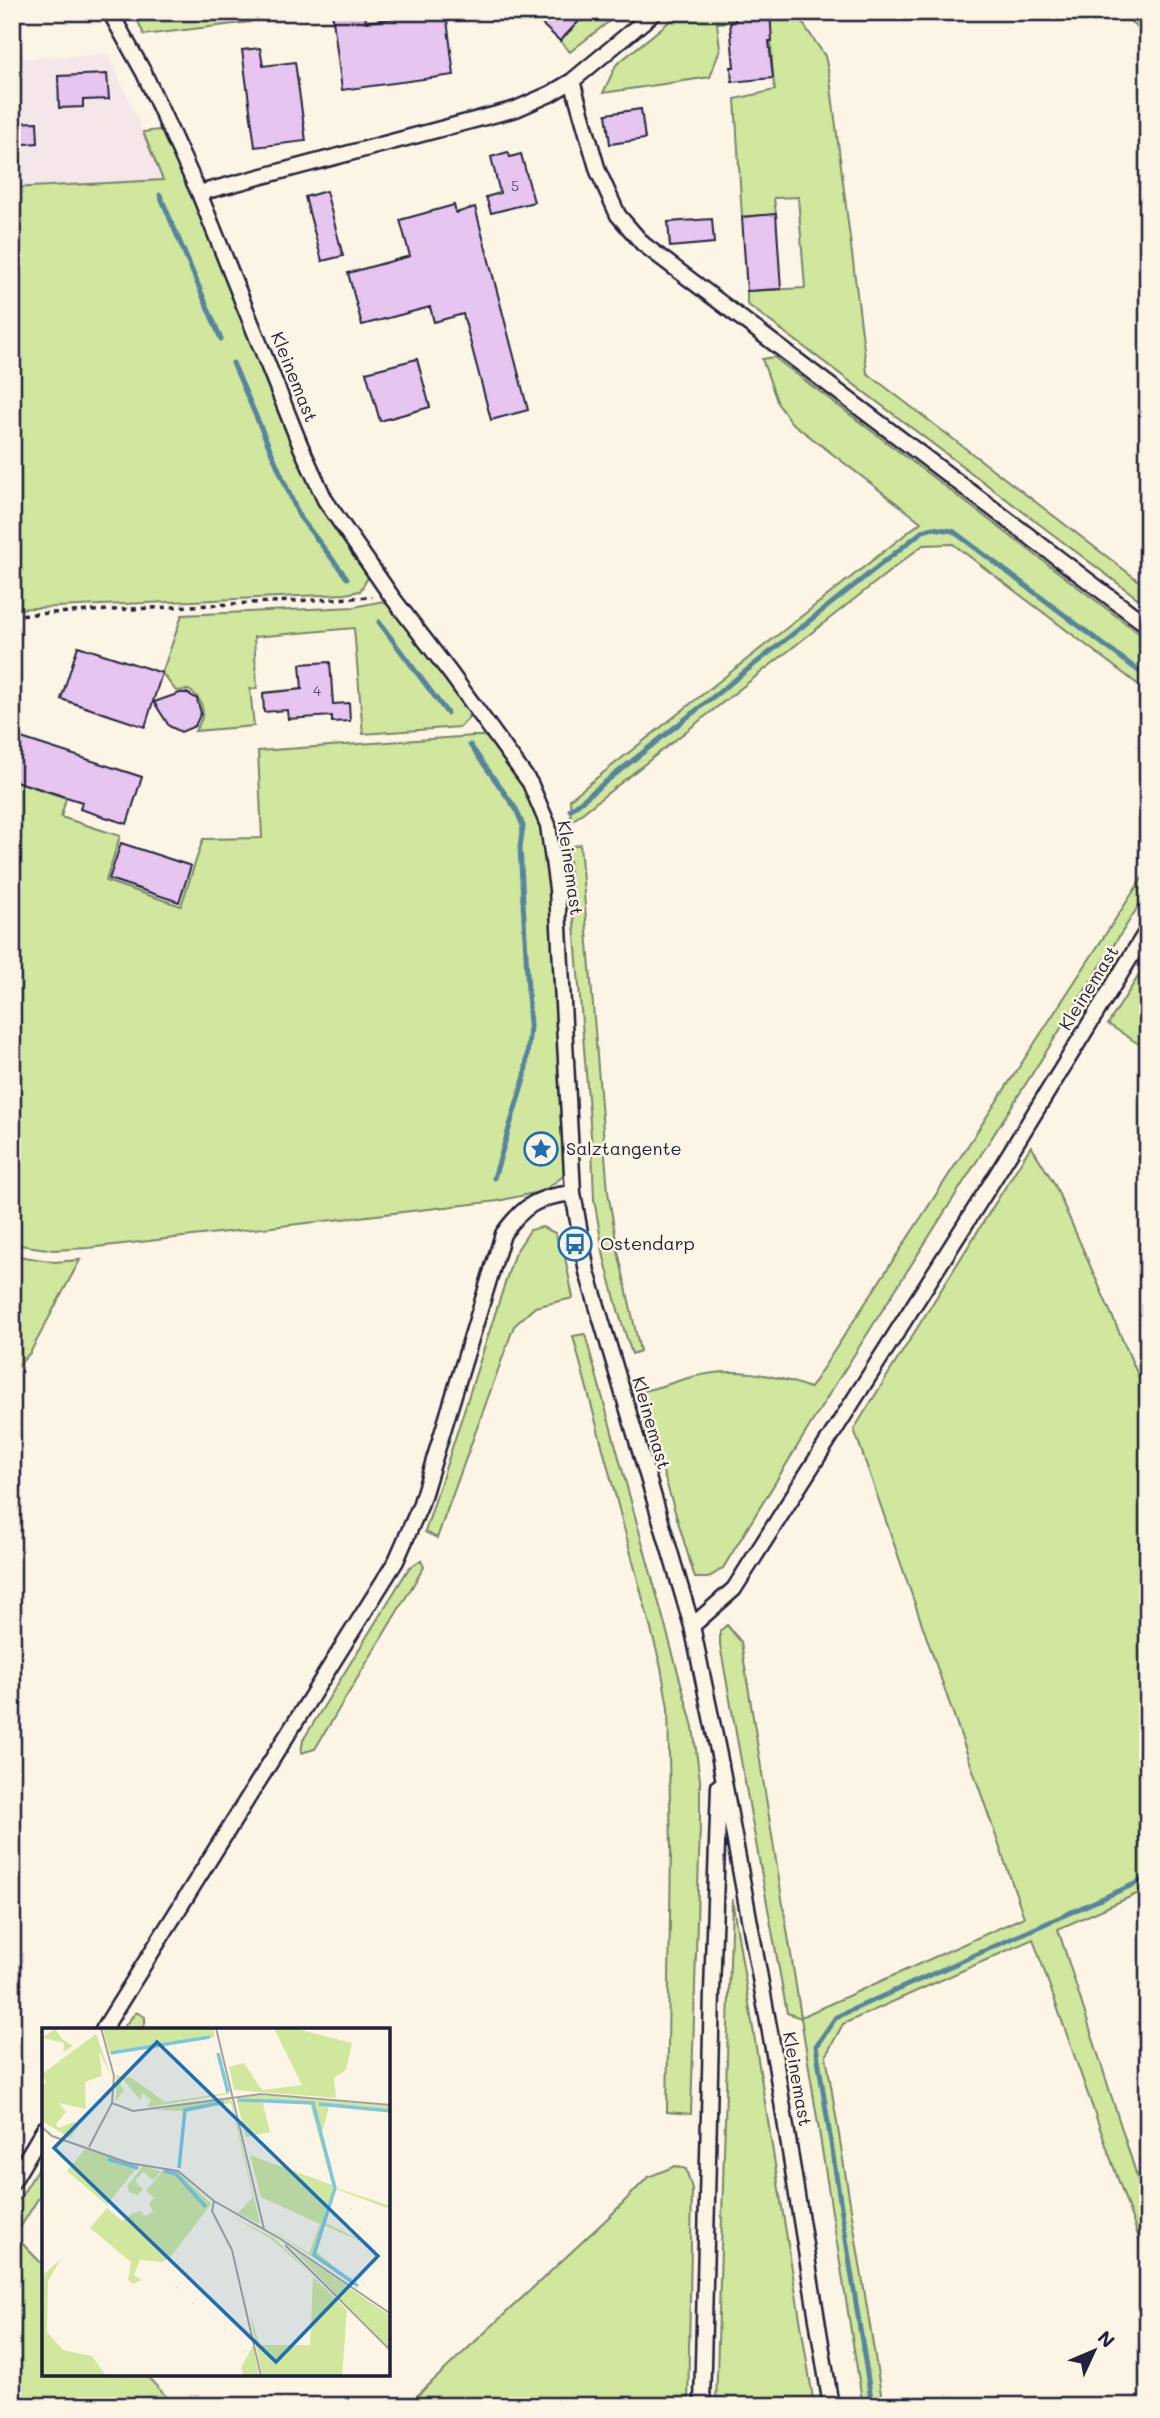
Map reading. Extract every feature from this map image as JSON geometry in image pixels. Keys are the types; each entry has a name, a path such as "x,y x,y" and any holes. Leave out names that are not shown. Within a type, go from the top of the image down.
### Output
{"street":[{"name":"Kleinemast","path":"110,12 144,74 199,193 325,500 392,597 452,674 530,783 548,825 557,888 573,1193 587,1272 692,1626 720,1760 776,2066 831,2406"},
{"path":"199,193 516,109 572,81 655,12"},
{"path":"572,81 598,171 618,215 643,244 1148,626"},
{"name":"Kleinemast","path":"692,1626 734,1589 992,1182 1148,929"},
{"path":"104,2028 396,1561 419,1506 503,1234 525,1207 548,1196 573,1193"},
{"name":"Kleinemast","path":"702,2406 720,1760"},
{"path":"12,2183 42,2132"}],"path":[{"path":"12,615 392,597"}],"shaded area":[{"path":"109,54 164,180 12,188 12,59"}],"green space":[{"path":"134,12 251,12 250,22 144,35"},
{"path":"573,12 621,12 570,52 560,41 580,20"},
{"path":"681,12 734,12 735,22 717,23 720,49 710,77 603,93 616,65"},
{"path":"770,12 795,12 825,56 867,373 1148,588 1148,606 747,304 747,291 805,288 798,197 774,198 776,214 742,217 735,99 775,90"},
{"path":"1118,12 1148,12 1148,35"},
{"path":"167,131 307,476 317,496 370,574 360,591 345,594 12,609 12,188 163,180 143,132"},
{"path":"774,357 1148,640 1148,692 953,544 923,545 571,822 570,799 921,522 791,422 778,404 762,359"},
{"path":"383,601 390,605 470,708 468,719 460,727 363,734 354,628 254,637 257,688 250,689 254,726 195,731 202,714 199,699 189,690 176,691 162,673 182,615 354,607"},
{"path":"474,736 493,740 523,782 541,821 553,921 567,1169 562,1177 543,1191 498,1201 88,1248 54,1250 12,1244 12,780 66,798 61,817 120,836 106,881 181,906 203,839 262,838 258,751"},
{"path":"580,844 608,1192 640,1351 632,1354 604,1257 594,1199 568,848"},
{"path":"1148,869 1148,891 828,1396 723,1568 708,1578 695,1578 639,1392 692,1377 723,1372 767,1375 810,1388"},
{"path":"1148,961 1148,1050 1108,1024"},
{"path":"1031,1146 1054,1183 1148,1398 1148,1889 1058,1929 1148,2211 1148,2264 1033,1939 843,2024 826,2055 883,2406 863,2406 801,2018 787,2013 720,1645 720,1631 727,1625 741,1642 801,2017 1024,1917 854,1429"},
{"path":"542,1227 555,1233 565,1257 573,1298 535,1307 514,1326 437,1538 425,1532 514,1255 530,1230"},
{"path":"12,1255 55,1262 80,1260 30,1353 16,1368 12,1368"},
{"path":"585,1334 693,1727 700,1780 700,1825 691,2114 667,2112 671,1849 668,1708 661,1667 573,1336"},
{"path":"421,1560 424,1567 315,1749 301,1753 303,1740 409,1568"},
{"path":"732,1899 814,2405 814,2406 716,2406"},
{"path":"136,2012 145,2017 142,2028 123,2028"},
{"path":"42,2162 42,2192 15,2236 42,2264 42,2376 147,2376 175,2406 12,2406 12,2211"},
{"path":"675,2166 686,2169 692,2189 688,2406 406,2406 611,2215 648,2177"}],"building":[{"path":"332,12 365,12 366,22 446,12 454,75 342,90"},
{"path":"529,12 573,12 581,19 560,41"},
{"path":"734,12 770,12 772,41 769,41 773,78 732,82 731,67 734,67 730,23 735,22"},
{"path":"260,48 263,66 295,62 306,141 255,147 242,50"},
{"path":"107,74 109,99 83,100 83,107 59,108 58,76"},
{"path":"641,109 645,139 610,144 606,114"},
{"path":"37,122 38,143 12,145 12,123"},
{"path":"508,152 510,157 521,154 534,202 491,213 486,197 500,193 491,157"},
{"path":"326,191 343,256 322,261 305,197"},
{"path":"454,205 456,213 475,207 528,410 491,420 463,314 434,322 430,307 362,325 348,273 410,256 400,220"},
{"path":"776,214 781,289 747,291 742,217"},
{"path":"712,219 714,243 670,247 668,222"},
{"path":"417,359 430,407 380,421 366,372"},
{"path":"78,646 162,673 145,727 61,699"},
{"path":"330,662 333,704 349,703 350,721 332,722 332,716 288,719 287,710 264,712 263,693 302,689 300,664"},
{"path":"187,693 197,699 201,713 195,726 181,732 169,726 154,702"},
{"path":"12,735 142,777 127,824 80,809 82,802 12,780"},
{"path":"121,843 191,866 179,902 109,879"}],"waterway":[{"path":"1133,12 1148,23"},
{"path":"160,195 221,339"},
{"path":"233,363 299,516 347,578"},
{"path":"570,810 923,531 933,528 953,531 1148,678"},
{"path":"379,622 447,713"},
{"path":"470,745 516,809 523,826 520,847 530,1027 525,1076 494,1178"},
{"path":"872,2406 816,2046 836,2017 1148,1878"}],"place":[{"name":"Salztangente","path":"541,1149"},
{"name":"Ostendarp","path":"575,1244"}]}
